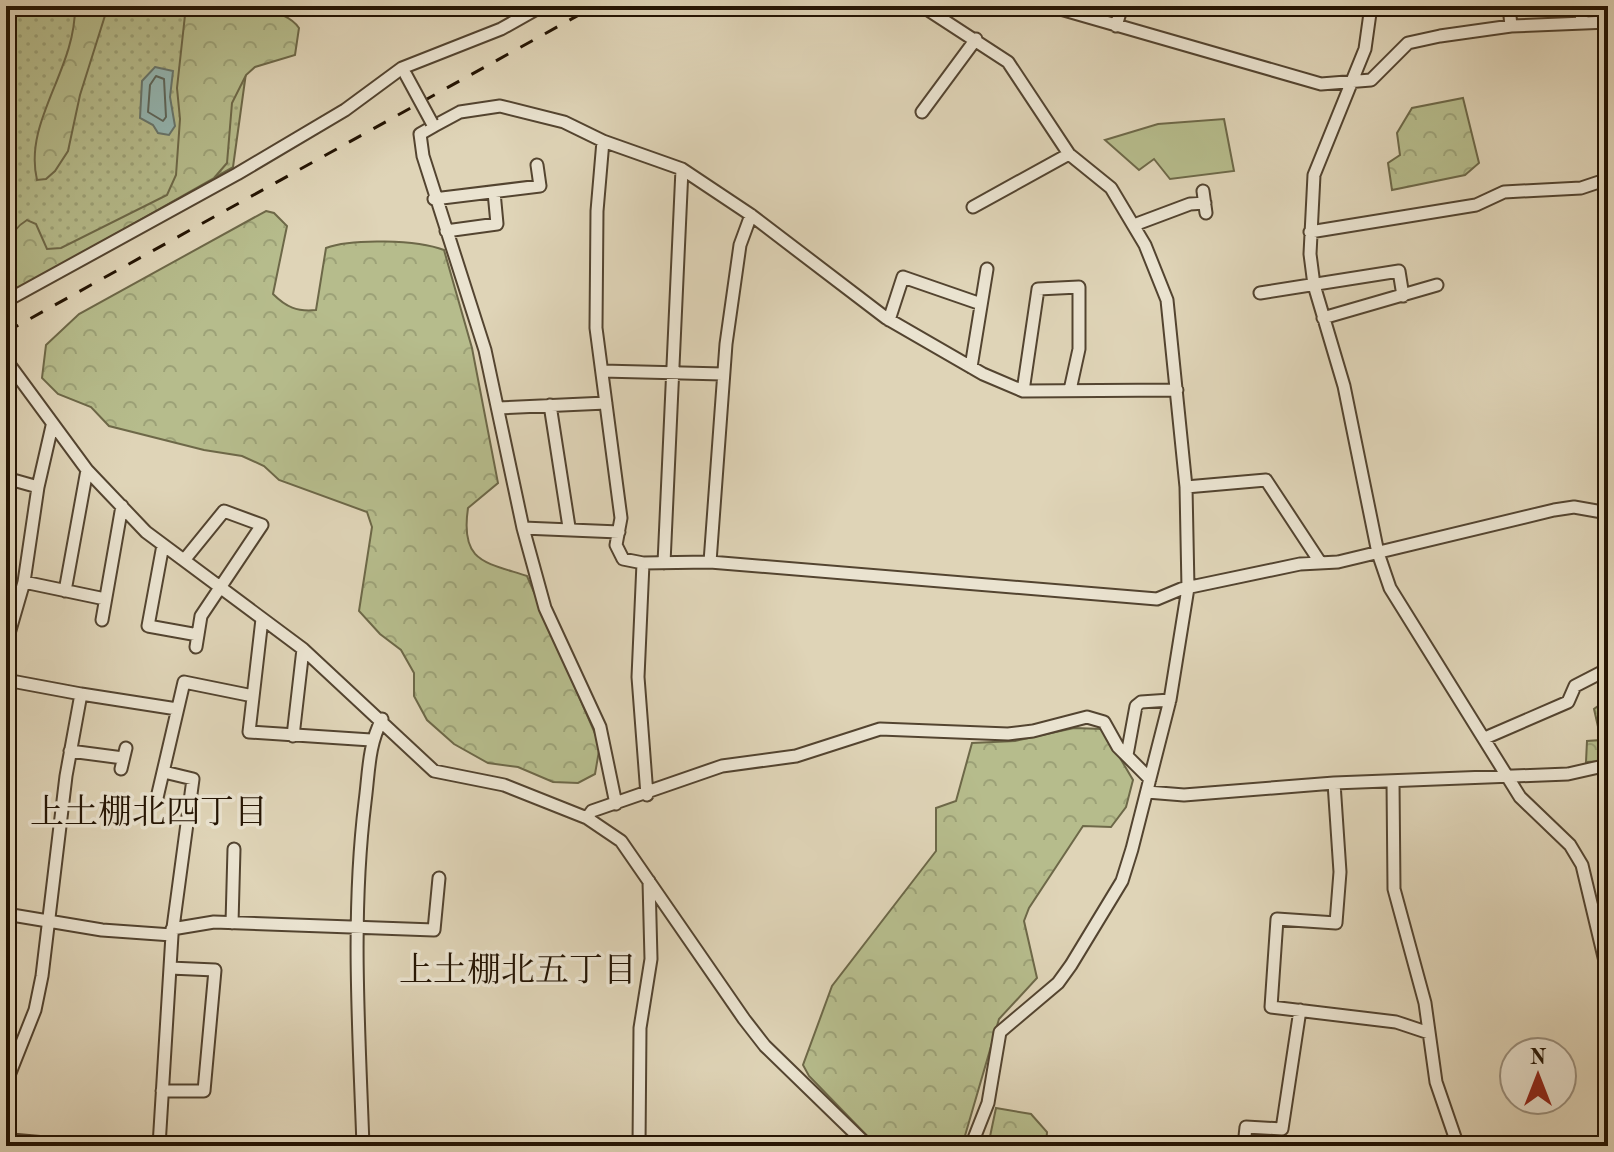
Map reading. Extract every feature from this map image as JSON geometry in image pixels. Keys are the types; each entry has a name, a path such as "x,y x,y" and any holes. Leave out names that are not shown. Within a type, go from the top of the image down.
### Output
{"street":[{"path":"6,301 237,174 404,71 501,29 542,6"},
{"path":"922,6 1008,62 1069,154 1111,188 1134,225 1167,300 1186,487 1188,588 1170,700 1132,849 1113,898 1058,983 1000,1032 993,1084 971,1146"},
{"path":"1050,6 1321,84 1371,80 1408,43 1511,26 1608,22"},
{"path":"1116,26 1122,6"},
{"path":"1371,6 1365,49 1349,82 1314,175 1310,232 1314,285 1344,386 1378,553 1390,588 1520,797 1570,845 1582,865 1608,974"},
{"path":"1509,6 1511,26"},
{"path":"1581,6 1582,23"},
{"path":"922,112 976,39"},
{"path":"404,71 433,124"},
{"path":"616,804 600,727 545,608 523,528 485,350 434,199 420,134 433,124 460,112 500,106 564,122 603,141 682,169 751,215 889,320 971,367 1023,391 1177,390"},
{"path":"603,141 597,211 596,313 621,518 618,553 623,559 643,563 710,562 1157,599 1188,588 1378,553 1554,510 1574,507 1608,513"},
{"path":"973,207 1069,154"},
{"path":"434,199 540,186 537,165"},
{"path":"664,563 682,169"},
{"path":"1310,232 1466,207 1504,192 1581,188 1608,179"},
{"path":"446,231 497,224 494,192"},
{"path":"1134,225 1182,206 1205,202"},
{"path":"710,562 723,374 740,245 751,215"},
{"path":"971,367 987,269"},
{"path":"1260,293 1399,271 1403,296"},
{"path":"889,320 903,277 981,304"},
{"path":"1323,318 1437,285"},
{"path":"1023,391 1038,289 1079,287 1079,349 1070,390"},
{"path":"6,360 26,383 52,426 87,470 122,506 163,545 220,584 303,649 382,719 434,771 504,785 587,818 621,841 765,1046 867,1146"},
{"path":"602,371 723,374"},
{"path":"498,408 606,403"},
{"path":"550,405 569,527"},
{"path":"6,644 24,582 38,487 52,426"},
{"path":"65,591 87,470"},
{"path":"6,478 38,487"},
{"path":"1186,487 1266,480 1320,562"},
{"path":"102,620 122,506"},
{"path":"163,545 148,626 197,641 201,616 262,525 224,511 185,559"},
{"path":"523,528 569,527 619,532"},
{"path":"643,563 638,677 647,795"},
{"path":"24,582 105,599"},
{"path":"262,619 249,732 371,740"},
{"path":"293,736 303,649"},
{"path":"1485,738 1568,702 1575,686 1582,680 1608,669"},
{"path":"6,680 177,709"},
{"path":"156,802 184,682 253,696"},
{"path":"6,1083 35,1010 50,922 70,751 81,694"},
{"path":"1127,755 1136,706 1141,702 1170,700"},
{"path":"587,818 592,811 647,795 722,766 796,756 850,736 892,728 1008,734 1097,718 1111,730 1118,747 1149,786 1184,795 1334,783 1568,774 1608,765"},
{"path":"363,1146 356,929 359,850 371,740 382,719"},
{"path":"70,751 123,758"},
{"path":"159,1146 172,932 193,779 164,772"},
{"path":"1393,781 1394,889 1425,1003 1436,1082 1458,1146"},
{"path":"1334,783 1340,872 1336,923 1277,919 1271,1007 1396,1022 1429,1033"},
{"path":"232,923 234,849"},
{"path":"6,914 50,922 172,932 188,924 232,923 434,930 439,878"},
{"path":"639,1146 640,1028 651,959 649,880"},
{"path":"162,1091 204,1091 215,970 170,968"},
{"path":"1244,1146 1246,1127 1282,1129 1300,1010"},
{"path":"6,1141 62,1146"}],"green space":[{"path":"6,6 255,8 233,167 6,296"},
{"path":"75,6 108,6 80,95 68,151 55,171 46,179 37,180 37,137 68,52"},
{"path":"186,6 247,7 278,13 299,28 295,55 255,67 246,75 232,103 227,163 214,178 6,296 8,243 12,234 27,220 36,224 47,249 61,248 167,195 176,175 180,119 177,88"},
{"path":"1463,98 1479,163 1465,175 1392,190 1388,163 1400,155 1397,133 1412,108"},
{"path":"1224,119 1234,171 1170,179 1154,159 1139,170 1105,140 1158,124"},
{"path":"266,211 274,213 287,226 273,294 297,309 316,310 326,248 385,242 418,244 444,250 472,348 498,483 468,508 468,539 472,550 487,563 527,576 600,745 595,774 578,783 553,782 518,767 488,763 454,744 427,720 414,696 414,673 401,650 380,634 359,611 372,527 367,512 279,480 264,466 242,456 204,450 109,426 91,407 58,394 42,378 46,345 79,314"},
{"path":"1608,699 1608,844 1599,832 1605,761 1586,762 1587,741 1601,740 1594,709"},
{"path":"1074,728 1103,729 1133,780 1126,807 1111,827 1083,826 1029,908 1024,921 1037,978 999,1019 962,1146 877,1146 809,1076 803,1065 832,986 936,851 936,808 956,801 972,743 1015,741"},
{"path":"996,1108 1031,1114 1047,1132 1046,1146 988,1146"}],"water":[{"path":"155,67 173,71 170,97 175,126 169,135 158,133 153,125 140,118 142,81"}],"railway":[{"path":"6,332 595,6"}],"district":[{"name":"上土棚北四丁目","path":"149,814"},
{"name":"上土棚北五丁目","path":"518,972"}]}
